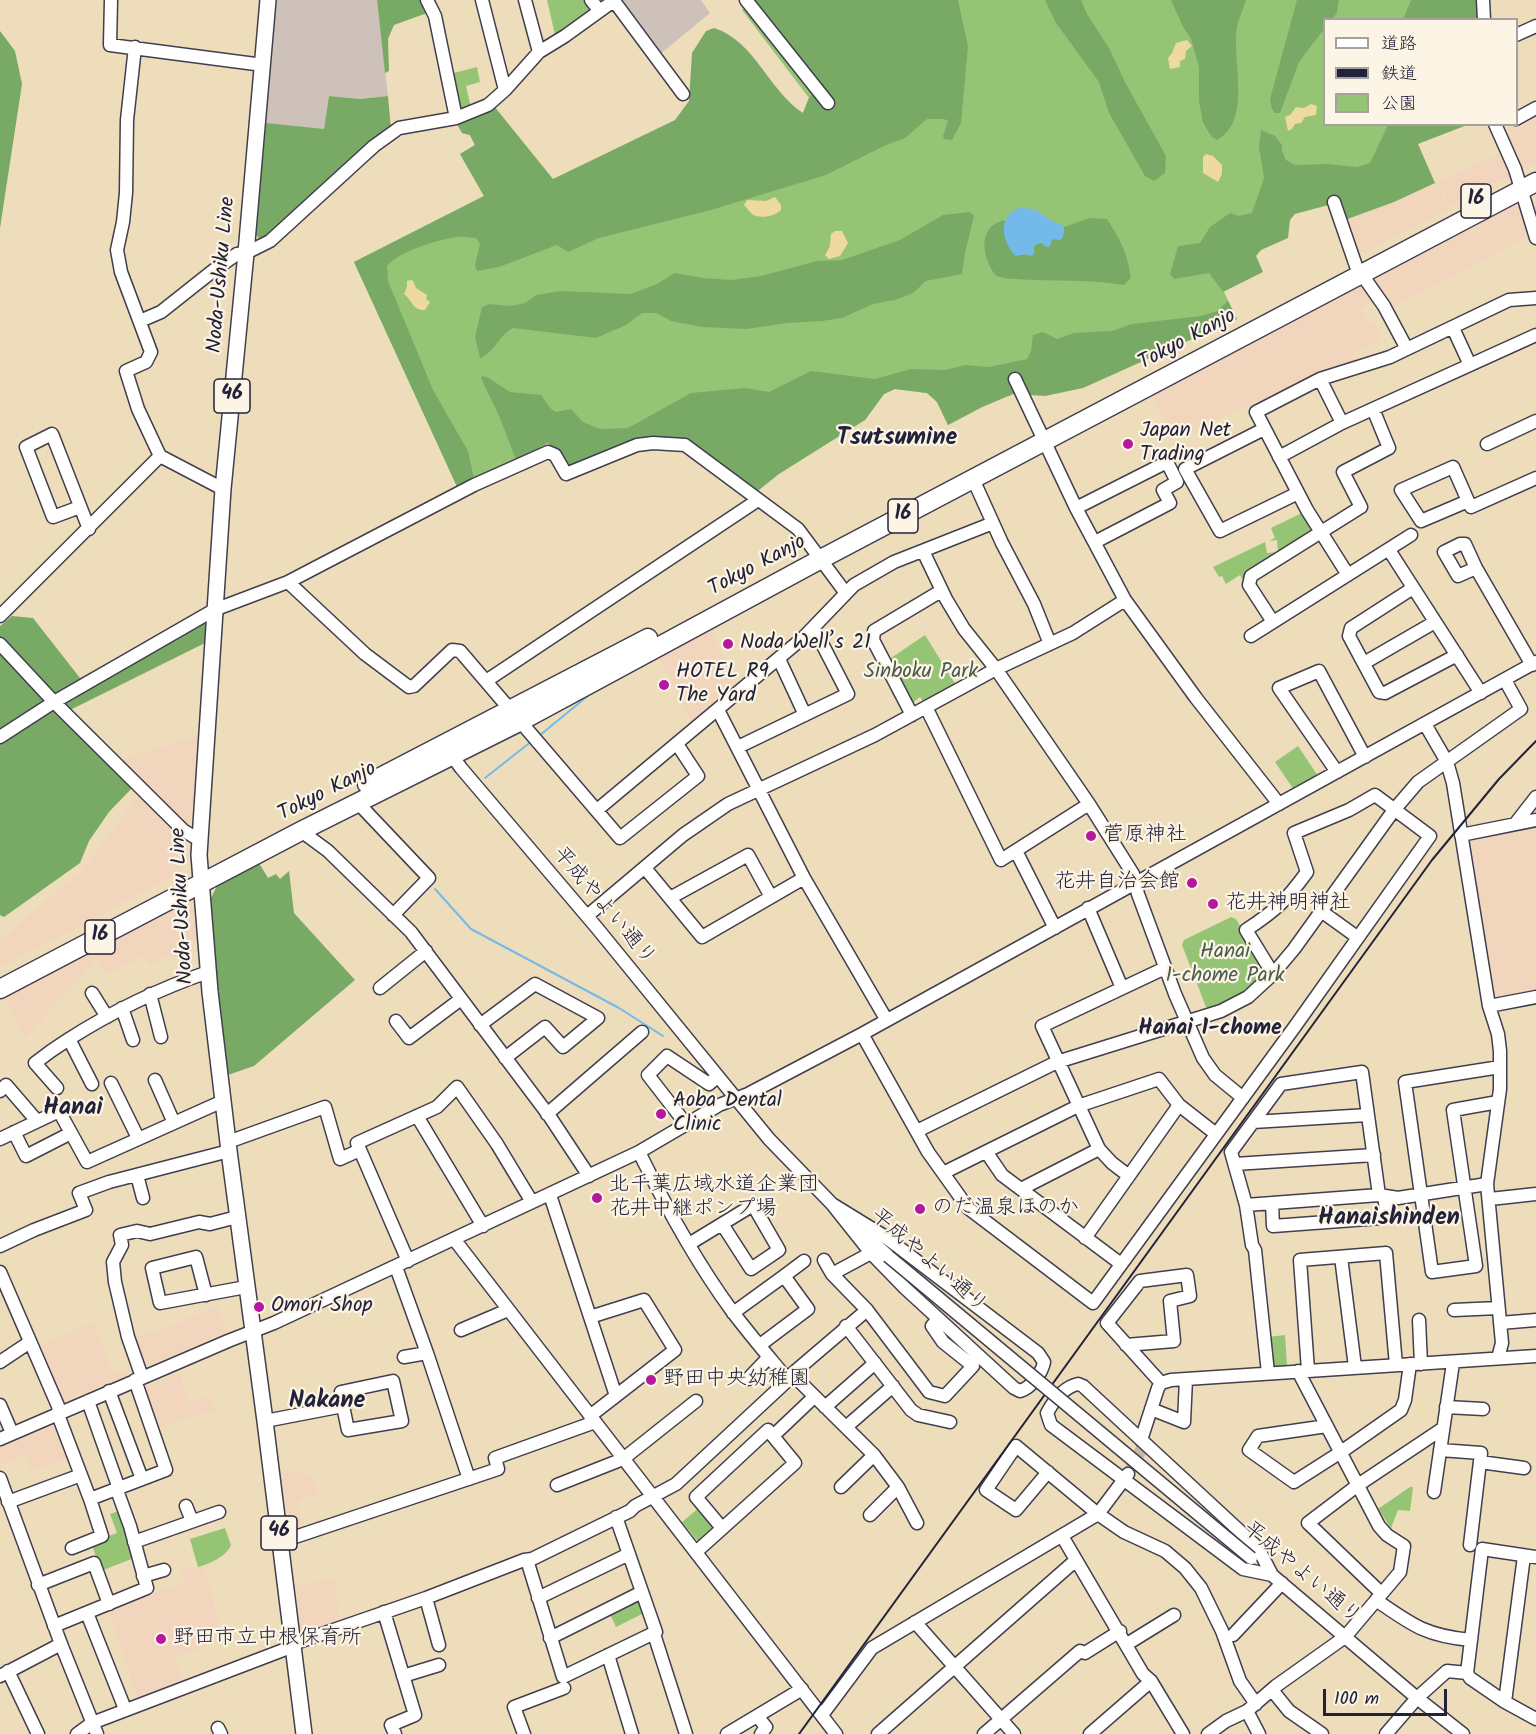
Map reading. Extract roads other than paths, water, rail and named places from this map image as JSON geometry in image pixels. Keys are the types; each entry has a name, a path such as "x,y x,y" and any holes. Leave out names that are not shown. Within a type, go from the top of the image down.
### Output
{"highway":[{"name":"Tokyo Kanjo","path":"0,989 200,878 516,715 1525,184 1536,169"},
{"name":"Tokyo Kanjo","path":"818,555 973,479 1042,437"},
{"name":"Tokyo Kanjo","path":"0,976 358,803 448,749"}],"main road":[{"name":"Noda-Ushiku Line","path":"268,0 223,489 199,840 208,972 228,1147 304,1734"}],"street":[{"path":"111,0 110,45 263,65"},
{"path":"427,0 435,16 456,118"},
{"path":"482,0 505,90"},
{"path":"525,0 539,52"},
{"path":"140,321 161,312 237,254 246,254 270,241 374,146 399,128 456,118 488,105 505,90 539,52 565,36 595,5 615,0 684,94"},
{"path":"746,0 828,103"},
{"path":"1483,0 1484,18"},
{"path":"1518,34 1536,26"},
{"path":"135,47 127,120 126,193 117,250 121,272 151,352 146,362 126,371 138,409 160,456 223,489"},
{"path":"1518,118 1536,108"},
{"path":"1500,126 1525,184 1536,238"},
{"path":"1334,201 1360,270 1399,331 1407,349"},
{"path":"1348,575 1298,494 1256,412 1320,379 1381,361 1509,300 1536,298"},
{"path":"1453,328 1470,365"},
{"path":"1279,457 1342,423 1536,335"},
{"path":"1015,379 1076,508 1125,600 1202,706 1278,804"},
{"path":"1320,379 1342,423"},
{"path":"1273,622 1250,585 1251,576 1361,507 1343,472 1389,448 1373,409"},
{"path":"1487,444 1536,421"},
{"path":"1264,429 1185,469 1220,531 1298,494"},
{"path":"80,507 53,517 26,447 52,434 80,507 88,529"},
{"path":"0,737 54,702 214,610 288,582 474,485 548,452 555,455 566,474 653,442 685,445 798,529 845,592"},
{"path":"0,616 160,456"},
{"path":"1076,508 1167,462 1178,482 1163,490 1170,503 1095,542"},
{"path":"1468,501 1421,521 1401,490 1453,466 1471,507 1536,478"},
{"path":"973,479 1034,604 1050,644"},
{"path":"486,681 758,500"},
{"path":"597,810 779,659 814,628 845,592 873,573 923,550 993,523"},
{"path":"1251,636 1411,535"},
{"path":"923,550 941,591 964,629 996,669 1089,804 1133,874 1174,994 1188,1021 1198,1048 1207,1065 1227,1086 1243,1098"},
{"path":"1389,550 1481,693"},
{"path":"0,1438 253,1332 639,1152 718,1105 748,1094 862,1034 1534,664 1476,568"},
{"path":"288,582 365,654 409,687 414,687 452,650 459,651 620,838 698,776 677,744"},
{"path":"1413,588 1351,628 1349,636 1379,692 1385,693 1457,655"},
{"path":"912,714 873,640 873,635 874,631 941,591"},
{"path":"587,916 708,816 760,788 875,735 996,669 1072,633 1125,600"},
{"path":"1364,663 1435,621"},
{"path":"738,747 848,694 814,628"},
{"path":"0,644 54,702 183,830 199,840"},
{"path":"779,659 805,715"},
{"path":"1337,772 1279,688 1318,671 1365,757"},
{"path":"917,1131 1057,1062 1234,1005 1255,992 1273,974 1394,810 1418,782 1521,709 1505,680"},
{"path":"926,707 1001,860 1089,804"},
{"path":"718,710 760,788 804,878 886,1019"},
{"path":"1425,724 1447,762 1454,783 1489,1006 1498,1034 1500,1067 1498,1102 1487,1184 1502,1343 1498,1358"},
{"name":"平成やよい通り","path":"448,749 717,1077 786,1158 832,1204 888,1256 1277,1579 1456,1732"},
{"path":"862,1034 928,1152 968,1208 1093,1303 1430,836 1375,795 1349,810 1294,833 1307,873 1288,898 1271,913 1245,928 1273,974"},
{"path":"1515,824 1536,797"},
{"path":"358,803 429,878 393,915"},
{"path":"1461,835 1536,820"},
{"path":"302,831 328,851 426,951 547,1114 589,1176"},
{"path":"1016,851 1055,928"},
{"path":"670,898 747,855 771,897"},
{"path":"645,868 702,937 804,878"},
{"path":"1088,908 1122,988"},
{"path":"1321,910 1357,937"},
{"path":"380,988 426,951"},
{"path":"1129,1176 1099,1149 1042,1026 1165,968"},
{"path":"57,1088 35,1063 69,1039 122,1008 150,994 208,972"},
{"path":"480,1025 535,984 598,1018 563,1047 545,1027 504,1058"},
{"path":"92,993 107,1017"},
{"path":"150,994 161,1037"},
{"path":"1489,1006 1536,997"},
{"path":"396,1021 409,1038 461,999"},
{"path":"122,1008 133,1040"},
{"path":"547,1114 642,1032"},
{"path":"69,1039 92,1084"},
{"path":"686,1124 648,1075 667,1056 709,1084 717,1077"},
{"path":"1498,1102 1453,1110 1476,1266 1432,1272 1404,1082 1500,1067"},
{"path":"1268,1372 1255,1250 1252,1245 1246,1204 1231,1152 1281,1084 1362,1072 1374,1155 1386,1210 1381,1218 1273,1226 1272,1203"},
{"path":"943,1173 1078,1106 1159,1079 1179,1105 1216,1134"},
{"path":"155,1080 174,1123"},
{"path":"111,1083 138,1138"},
{"path":"0,1091 6,1085 37,1121"},
{"path":"408,1261 357,1143 437,1107 457,1087 497,1144 532,1202"},
{"path":"0,1139 59,1111 87,1162 223,1101"},
{"path":"1085,1238 1179,1105"},
{"path":"0,1246 86,1210 79,1193 228,1147 325,1107 340,1159 360,1150"},
{"path":"1253,1122 1368,1115"},
{"path":"417,1116 483,1226"},
{"path":"14,1132 26,1156 71,1132"},
{"path":"1021,1189 1099,1149"},
{"path":"639,1152 689,1244 734,1313 769,1357 874,1455 898,1487 917,1523"},
{"path":"987,1153 1002,1175 1121,1264"},
{"path":"1235,1164 1374,1155"},
{"path":"137,1175 143,1198"},
{"path":"1246,1204 1382,1196 1398,1198 1487,1184"},
{"path":"550,1194 615,1396"},
{"path":"1490,1199 1536,1194"},
{"path":"832,1204 884,1236 1038,1353 1044,1362 1043,1368 1028,1388 1020,1391 1014,1388 938,1319 871,1254 832,1204"},
{"path":"689,1244 753,1205 779,1250 751,1269 722,1224"},
{"path":"90,1499 166,1470 139,1379 115,1282 113,1262 122,1245 120,1235 137,1231 150,1234 199,1222 210,1224 237,1217"},
{"path":"454,1239 836,1734"},
{"path":"1208,1734 1251,1707 1345,1637 1400,1572 1404,1546 1387,1535 1379,1526 1327,1426 1303,1370 1300,1260 1386,1253 1396,1365"},
{"path":"832,1274 871,1254"},
{"path":"206,1295 196,1257 151,1263 160,1303 206,1295 246,1287"},
{"path":"1341,1257 1355,1367"},
{"path":"824,1260 832,1274 867,1310 929,1392 945,1396 973,1366 943,1341 932,1326 938,1319"},
{"path":"734,1313 804,1261"},
{"path":"396,1267 428,1353 469,1479"},
{"path":"0,1272 58,1406 102,1536 72,1548"},
{"path":"1126,1345 1174,1341 1170,1301 1190,1296 1187,1275 1140,1281 1107,1323 1126,1345 1161,1383"},
{"path":"760,1345 808,1309 784,1276"},
{"path":"280,1542 498,1469 495,1458 592,1419 615,1396 675,1350 644,1300 590,1317"},
{"path":"0,1309 12,1301"},
{"path":"1454,1310 1498,1308"},
{"path":"461,1330 508,1310"},
{"path":"77,1734 95,1728 125,1709 293,1644 532,1559 616,1518 676,1484 790,1377 867,1310"},
{"path":"1327,1426 1258,1436 1249,1450 1294,1482 1401,1410 1416,1364 1419,1320"},
{"path":"1500,1323 1536,1320"},
{"path":"846,1326 911,1410 918,1415 950,1422"},
{"path":"0,1362 30,1342"},
{"path":"404,1357 428,1353"},
{"path":"1161,1383 1268,1372 1453,1363 1536,1356"},
{"path":"748,1379 769,1357"},
{"path":"825,1407 875,1363"},
{"path":"1434,1491 1453,1363"},
{"path":"1151,1409 1184,1422 1186,1379"},
{"path":"393,1381 402,1420 348,1430 344,1406 341,1392 393,1381"},
{"path":"1141,1440 1161,1383"},
{"path":"1078,1384 1083,1386 1258,1548 1277,1579 1243,1569 1126,1476 1051,1425 1047,1413 1067,1387 1078,1384"},
{"path":"846,1427 893,1386"},
{"path":"109,1392 142,1479"},
{"path":"772,1436 814,1397"},
{"path":"54,1626 147,1588 130,1526 88,1401"},
{"path":"556,1485 623,1459 696,1401"},
{"path":"0,1405 12,1433"},
{"path":"265,1421 344,1406"},
{"path":"1446,1407 1483,1409"},
{"path":"1442,1429 1358,1485 1308,1523 1378,1597 1412,1625 1433,1635 1471,1640"},
{"path":"696,1552 795,1463 768,1430 696,1497 722,1528"},
{"path":"1048,1472 1016,1510 986,1490 1016,1446 1048,1472 1098,1514 1124,1532 1165,1551 1185,1568 1201,1588 1222,1631 1259,1734"},
{"path":"1440,1450 1481,1453 1470,1545"},
{"path":"841,1487 874,1455"},
{"path":"1480,1462 1524,1468"},
{"path":"9,1502 81,1475"},
{"path":"822,1714 872,1647 1098,1514 1126,1476"},
{"path":"0,1478 38,1585 95,1728"},
{"path":"870,1515 898,1487"},
{"path":"186,1506 192,1521"},
{"path":"134,1542 219,1512"},
{"path":"616,1518 656,1632 654,1634 686,1734"},
{"path":"1062,1536 1143,1674 1151,1681 1183,1734"},
{"path":"1505,1702 1530,1557 1482,1549 1467,1673 1470,1678 1505,1702 1536,1719"},
{"path":"538,1598 629,1554"},
{"path":"527,1560 563,1677 654,1634"},
{"path":"878,1734 1076,1560"},
{"path":"38,1585 94,1563 109,1604"},
{"path":"143,1576 164,1570"},
{"path":"1233,1635 1277,1579"},
{"path":"550,1638 642,1592"},
{"path":"426,1598 439,1645"},
{"path":"384,1612 415,1715 391,1725 395,1734"},
{"path":"87,1613 125,1709"},
{"path":"1127,1644 1174,1615"},
{"path":"915,1622 1014,1734"},
{"path":"984,1734 1080,1651 1085,1653 1119,1631"},
{"path":"38,1734 4,1674 61,1644"},
{"path":"608,1655 632,1734"},
{"path":"403,1676 439,1665"},
{"path":"1386,1734 1417,1698 1447,1671 1467,1673"},
{"path":"1090,1734 1151,1681"},
{"path":"524,1734 514,1707 564,1688"},
{"path":"727,1734 802,1689"},
{"path":"1272,1690 1289,1711 1322,1734"},
{"path":"757,1716 766,1727 760,1734"}],"water":[{"path":"1018,208 1035,209 1050,220 1062,225 1064,231 1062,239 1052,239 1050,246 1046,247 1041,242 1034,246 1034,254 1031,256 1025,254 1016,256 1007,244 1004,223 1007,217"}],"waterway":[{"path":"539,736 590,694"},
{"path":"485,778 532,741"},
{"path":"435,889 471,929 619,1008 663,1036"}],"tunnel":[{"path":"1128,1474 1145,1443"}],"railway":[{"path":"799,1734 1432,860 1499,779 1536,741"}],"place":[{"name":"Japan Net Trading","path":"1128,444"},
{"name":"Noda Well’s 21","path":"728,644"},
{"name":"HOTEL R9 The Yard","path":"664,685"},
{"name":"菅原神社","path":"1091,836"},
{"name":"花井自治会館","path":"1192,883"},
{"name":"花井神明神社","path":"1213,904"},
{"name":"Aoba Dental Clinic","path":"661,1114"},
{"name":"北千葉広域水道企業団 花井中継ポンプ場","path":"597,1198"},
{"name":"のだ温泉ほのか","path":"920,1209"},
{"name":"Omori Shop","path":"259,1307"},
{"name":"野田中央幼稚園","path":"651,1380"},
{"name":"野田市立中根保育所","path":"161,1639"}],"district":[{"name":"Tsutsumine","path":"897,440"},
{"name":"Hanai 1-chome","path":"1210,1030"},
{"name":"Hanai","path":"73,1110"},
{"name":"Hanaishinden","path":"1389,1220"},
{"name":"Nakane","path":"327,1403"}],"park label":[{"name":"Sinboku Park","path":"921,673"},
{"name":"Hanai 1-chome Park","path":"1225,965"}]}
